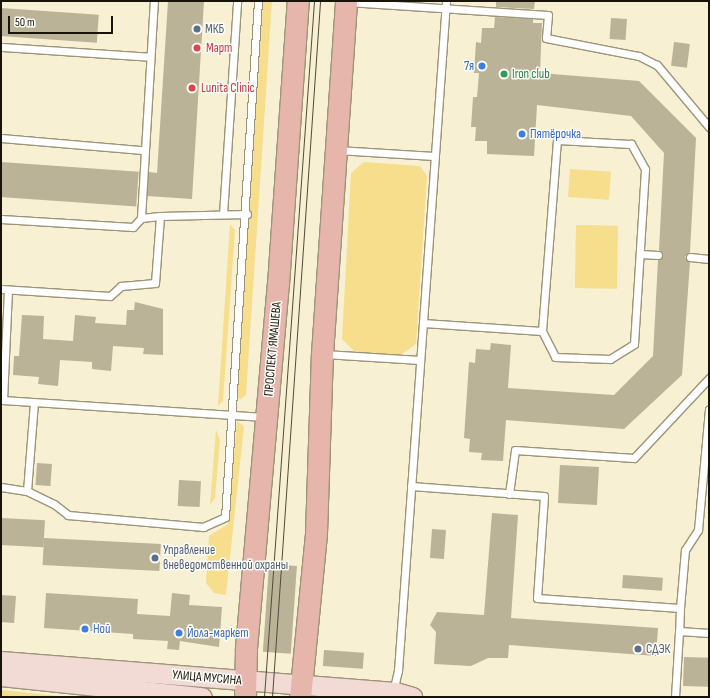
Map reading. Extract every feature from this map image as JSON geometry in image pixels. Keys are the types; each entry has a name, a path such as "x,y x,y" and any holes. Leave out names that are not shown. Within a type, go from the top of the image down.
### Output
{"main road":[{"name":"ПРОСПЕКТ ЯМАШЕВА","path":"246,689 257,498 267,417 298,1"},
{"path":"300,692 316,533 322,354 346,1"}],"street":[{"name":"УЛИЦА МУСИНА","path":"1,661 246,689 300,692 393,692 412,697"},
{"name":"УЛИЦА МУСИНА","path":"1,676 202,697"}],"lane":[{"path":"1,219 133,227 141,218 154,1"},
{"path":"223,214 236,1"},
{"path":"1,487 27,491 54,504 68,515 203,527 225,516 247,214 258,1"},
{"path":"346,1 445,4 548,14 546,38 639,56 657,65 709,126"},
{"path":"393,692 398,671 445,4"},
{"path":"1,47 150,57"},
{"path":"1,138 142,150"},
{"path":"557,140 631,144 645,169 634,344 610,359 554,357 542,331 557,140"},
{"path":"335,150 434,156"},
{"path":"141,218 160,216 247,214"},
{"path":"1,289 8,291 110,296 121,286 155,283 160,216"},
{"path":"640,254 658,255"},
{"path":"690,258 709,259"},
{"path":"8,291 2,400 267,417"},
{"path":"423,323 542,331"},
{"path":"322,354 420,360"},
{"path":"510,494 515,450 634,458 709,378"},
{"path":"27,491 34,402"},
{"path":"675,697 684,550 698,530 709,409"},
{"path":"411,486 544,496 536,598 680,608"},
{"path":"679,631 709,633"}],"shaded area":[{"path":"263,1 272,1 246,395 241,399 237,398"},
{"path":"364,162 420,166 427,176 416,344 398,357 356,353 342,339 351,173"},
{"path":"570,169 611,172 609,200 568,197"},
{"path":"230,224 235,230 223,401 218,406"},
{"path":"576,225 618,226 617,289 575,288"},
{"path":"237,421 244,426 226,595 214,593 206,583 209,536 228,524"},
{"path":"216,430 220,440 215,498 210,505"},
{"path":"1,690 69,697 1,697"}],"building":[{"path":"168,1 204,1 192,199 147,196 149,172 157,173"},
{"path":"496,1 535,1 534,9 496,7"},
{"path":"1,8 99,15 97,43 1,36"},
{"path":"495,17 533,19 533,23 542,23 540,73 639,81 696,138 690,252 685,257 690,262 682,375 624,429 506,420 503,461 481,460 482,453 469,452 470,439 464,438 469,362 475,363 476,349 490,350 491,343 511,345 508,388 614,395 653,356 658,260 663,256 659,250 664,153 631,116 537,105 534,156 487,154 487,141 475,141 476,127 471,127 473,97 477,97 479,73 474,73 476,42 481,43 482,28 494,28"},
{"path":"611,18 627,19 625,40 610,39"},
{"path":"674,42 690,44 687,68 671,66"},
{"path":"1,162 139,172 136,207 1,197"},
{"path":"135,302 163,309 163,355 143,354 144,348 113,346 111,371 92,369 92,362 60,360 58,386 38,384 39,377 13,375 14,356 19,356 22,315 44,316 43,339 73,341 75,315 96,317 95,323 126,325 127,310 134,310"},
{"path":"37,463 52,464 50,486 35,485"},
{"path":"560,465 599,467 597,505 558,503"},
{"path":"179,480 201,481 200,507 178,506"},
{"path":"492,513 518,515 511,618 658,628 656,656 509,645 508,658 488,658 471,666 434,664 436,632 430,625 437,612 484,615"},
{"path":"1,518 45,520 44,547 1,545"},
{"path":"432,529 446,530 444,559 430,558"},
{"path":"44,538 161,544 159,571 43,565"},
{"path":"269,564 297,566 291,654 263,652"},
{"path":"623,575 663,578 662,591 622,588"},
{"path":"46,593 138,599 137,614 170,616 172,593 190,595 189,605 222,607 219,647 180,641 179,650 167,649 168,641 133,639 133,634 44,628"},
{"path":"1,595 16,596 14,623 1,622"},
{"path":"324,650 364,653 363,669 323,666"},
{"path":"684,657 709,658 708,687 683,686"}],"tram line":[{"path":"264,697 314,1"},
{"path":"272,697 320,1"}],"place":[{"name":"МКБ","path":"197,29"},
{"name":"Март","path":"197,48"},
{"name":"7я","path":"482,66"},
{"name":"Iron club","path":"504,74"},
{"name":"Lunita Clinic","path":"192,88"},
{"name":"Пятёрочка","path":"522,134"},
{"name":"Управление вневедомственной охраны","path":"155,558"},
{"name":"Ной","path":"85,629"},
{"name":"Йола-маркет","path":"179,633"},
{"name":"СДЭК","path":"638,649"}]}
